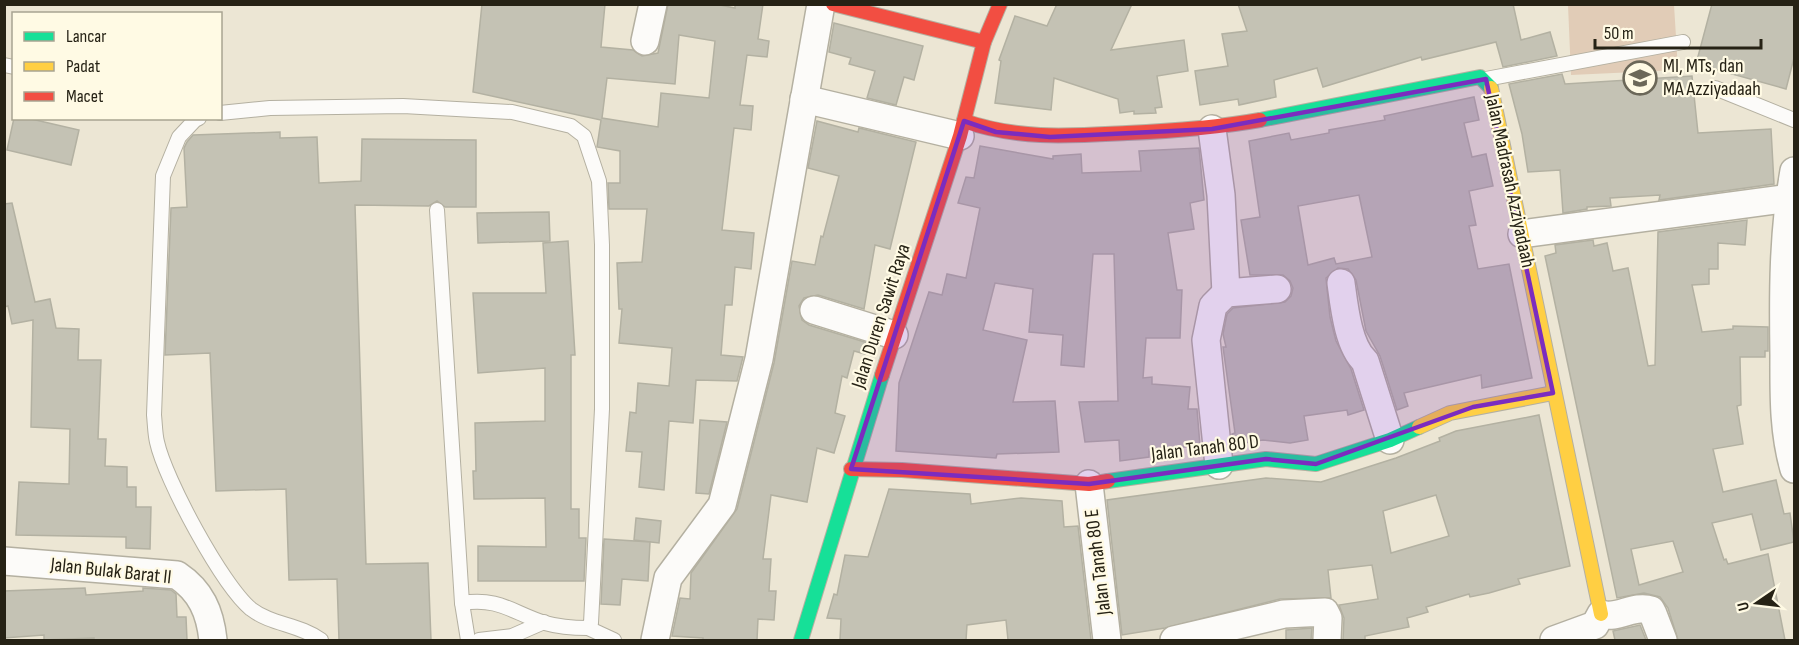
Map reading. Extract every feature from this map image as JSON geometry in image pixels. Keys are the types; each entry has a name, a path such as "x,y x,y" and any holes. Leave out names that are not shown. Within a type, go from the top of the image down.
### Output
{"street":[{"path":"645,41 653,4"},
{"path":"655,640 668,578 722,505 759,359 821,4"},
{"path":"833,4 984,42"},
{"name":"Jalan Duren Sawit Raya","path":"801,640 851,469 962,128 984,42 1000,4"},
{"name":"Jalan Madrasah Azziyadaah","path":"962,128 1050,137 1212,129 1480,76 1486,78 1495,105 1553,393 1601,614"},
{"path":"804,99 962,128"},
{"path":"1212,129 1221,195 1226,294"},
{"path":"1794,171 1783,273 1785,414 1794,469"},
{"path":"1522,234 1790,198"},
{"path":"1341,283 1346,320 1359,355 1365,361 1390,440"},
{"path":"1220,465 1206,340 1213,306 1226,294 1277,289"},
{"path":"814,310 894,335"},
{"name":"Jalan Tanah 80 D","path":"851,469 902,470 1089,484 1266,459 1316,464 1390,440 1450,412 1553,393"},
{"name":"Jalan Tanah 80 E","path":"1089,484 1107,640"},
{"name":"Jalan Bulak Barat II","path":"4,561 177,575 197,590 206,610 213,640"},
{"path":"1554,640 1595,625 1601,614 1607,616 1642,607 1651,610 1663,640"},
{"path":"1174,640 1284,614 1325,612 1328,618 1327,640"}],"lane":[{"path":"1486,78 1683,42"},
{"path":"1715,88 1794,120"},
{"path":"222,113 270,108 392,106 512,112 571,126 584,136 599,181 602,245 602,409 592,619 588,628"},
{"path":"195,120 179,137 163,176 154,415 157,443 165,466 208,553 241,599 265,618 300,628 321,640"},
{"path":"437,210 462,603 468,640"},
{"path":"462,603 508,605 544,622 588,628 614,640"},
{"path":"479,640 512,636 544,622"}],"highlighted area":[{"path":"1486,79 1553,393 1473,407 1316,464 1266,459 1089,484 851,469 964,121 996,132 1050,137 1212,129"}],"shaded area":[{"path":"1568,5 1674,5 1678,70 1571,75"}],"building":[{"path":"482,4 605,4 601,47 633,50 642,56 658,53 668,4 715,4 735,8 735,4 763,4 758,39 769,41 767,57 747,55 740,105 753,106 751,130 734,128 722,230 754,233 751,269 735,267 732,305 725,305 721,355 743,357 737,381 696,380 693,423 669,421 664,490 639,487 642,452 626,451 630,412 636,413 638,383 669,386 672,348 619,343 622,309 619,309 617,263 642,262 647,209 609,209 608,183 620,183 620,151 597,147 601,120 473,92","holes":["679,35 715,41 709,98 661,93 658,127 602,118 607,78 675,84"]},
{"path":"1057,4 1132,4 1111,50 1184,40 1188,71 1157,76 1162,107 1155,108 1156,113 1134,114 1134,111 1120,113 1118,99 1054,78 1051,110 995,103 1001,61 999,60 1015,16 1047,26"},
{"path":"1238,4 1513,4 1521,40 1550,32 1557,56 1503,67 1496,42 1422,60 1421,57 1323,87 1317,68 1274,80 1276,97 1239,105 1238,99 1200,105 1195,71 1228,66 1222,34 1247,31"},
{"path":"1712,4 1794,4 1794,58 1786,89 1696,64"},
{"path":"834,23 923,46 914,80 904,77 896,105 867,98 875,71 849,64 851,58 829,52"},
{"path":"1562,74 1565,84 1692,76 1698,133 1771,129 1774,184 1659,200 1660,195 1610,198 1611,206 1587,207 1587,209 1563,213 1560,170 1528,172 1522,134 1509,84"},
{"path":"1474,97 1479,120 1464,123 1472,157 1486,154 1493,186 1469,191 1476,225 1469,226 1478,269 1509,264 1532,378 1482,388 1481,375 1404,393 1408,406 1397,410 1380,356 1366,331 1356,280 1348,269 1338,268 1326,278 1330,317 1336,341 1351,369 1364,410 1348,415 1347,410 1304,416 1308,440 1290,443 1263,440 1233,445 1232,434 1235,433 1223,347 1226,347 1223,334 1227,314 1233,308 1285,302 1291,296 1293,288 1290,281 1283,275 1250,275 1241,220 1260,217 1249,141 1289,133 1291,140 1329,133 1329,130 1385,120 1384,116","holes":["1359,195 1372,257 1336,264 1334,258 1308,265 1298,206"]},
{"path":"14,120 36,120 79,130 71,165 7,150"},
{"path":"817,121 858,132 859,128 916,142 890,249 875,245 864,309 818,295 804,298 799,306 802,320 809,325 868,343 865,354 854,351 847,378 842,376 835,413 845,416 834,453 817,448 807,502 771,495 763,559 771,559 769,591 776,591 774,620 758,619 757,640 703,640 703,638 672,636 680,598 690,599 691,573 737,509 774,363 792,261 815,265 821,236 823,237 839,176 808,168"},
{"path":"280,132 280,138 317,137 319,183 361,181 362,139 476,140 476,207 445,207 437,201 429,206 355,205 366,564 428,563 431,640 339,640 337,579 289,580 286,489 216,491 210,353 165,355 171,208 187,207 184,148 187,142 193,135"},
{"path":"980,146 1053,159 1053,156 1081,154 1082,173 1141,171 1139,151 1199,148 1204,200 1190,203 1194,229 1168,233 1177,290 1182,290 1180,338 1146,338 1143,378 1152,377 1152,384 1190,387 1188,409 1197,409 1200,446 1149,449 1149,457 1120,461 1119,440 1085,442 1079,402 1118,401 1114,254 1093,254 1084,367 1061,365 1063,335 1029,332 1033,289 995,283 983,330 1027,340 1013,402 1055,401 1059,452 997,454 996,458 896,451 899,383 929,292 942,295 947,274 966,278 980,208 958,203 966,177 974,178"},
{"path":"12,203 35,302 50,299 56,328 79,329 78,360 101,360 98,439 106,439 105,466 127,467 127,487 136,487 136,507 151,507 150,549 126,548 126,537 16,535 19,482 69,484 70,429 31,427 33,320 12,324 8,306 4,307 4,204"},
{"path":"549,212 550,241 478,243 477,213"},
{"path":"1747,220 1745,245 1718,243 1718,269 1709,269 1709,284 1692,285 1702,332 1733,329 1733,326 1768,327 1768,351 1765,351 1765,357 1740,357 1741,405 1737,406 1743,444 1713,449 1723,492 1776,480 1784,514 1790,513 1794,542 1761,550 1752,514 1712,523 1724,560 1726,559 1728,564 1768,554 1785,640 1678,640 1668,608 1660,597 1644,593 1617,598 1545,256 1556,253 1555,245 1593,240 1594,246 1607,243 1613,271 1628,268 1648,366 1655,365 1658,232","holes":["1673,541 1683,572 1639,585 1631,549"]},
{"path":"568,241 575,355 571,355 571,509 579,509 579,538 586,538 584,581 478,581 478,546 546,547 545,498 474,499 473,471 476,471 475,423 545,421 545,368 478,373 473,293 546,293 543,243"},
{"path":"1539,415 1570,566 1518,579 1520,584 1489,593 1470,597 1469,594 1426,607 1428,612 1407,618 1409,627 1365,636 1365,640 1343,640 1344,618 1339,605 1378,599 1372,565 1328,570 1331,598 1280,599 1165,628 1122,635 1107,500 1266,478 1321,482 1396,458 1440,441 1439,438 1456,431","holes":["1436,495 1449,536 1391,553 1383,511"]},
{"path":"700,420 727,422 709,494 696,493"},
{"path":"889,489 970,494 971,504 1021,498 1062,501 1064,527 1078,526 1091,640 1008,640 1006,620 967,625 966,640 840,640 841,619 827,618 834,594 837,595 845,555 868,557"},
{"path":"636,518 661,521 659,543 634,540"},
{"path":"604,539 650,542 648,581 622,579 620,605 601,604"},
{"path":"85,588 86,595 143,591 143,588 171,590 176,594 177,617 186,617 187,640 94,640 94,638 44,640 44,635 4,638 4,591"},
{"path":"1640,625 1646,640 1615,640 1613,631"},
{"path":"1312,628 1311,640 1286,640 1286,630"}],"traffic: fast":[{"path":"1260,120 1480,77 1491,88"},
{"path":"801,640 882,375"},
{"path":"1108,481 1266,459 1316,464 1390,440 1419,427"}],"traffic: slow":[{"path":"1491,88 1601,614"},
{"path":"1419,427 1450,413 1553,393"}],"traffic: jam":[{"path":"833,4 984,42"},
{"path":"882,375 960,136 984,42 1000,4"},
{"path":"964,121 1025,134 1065,136 1177,130 1260,120"},
{"path":"851,469 902,470 1089,484 1108,481"}],"place":[{"name":"MI, MTs, dan MA Azziyadaah","path":"1640,78"}]}
